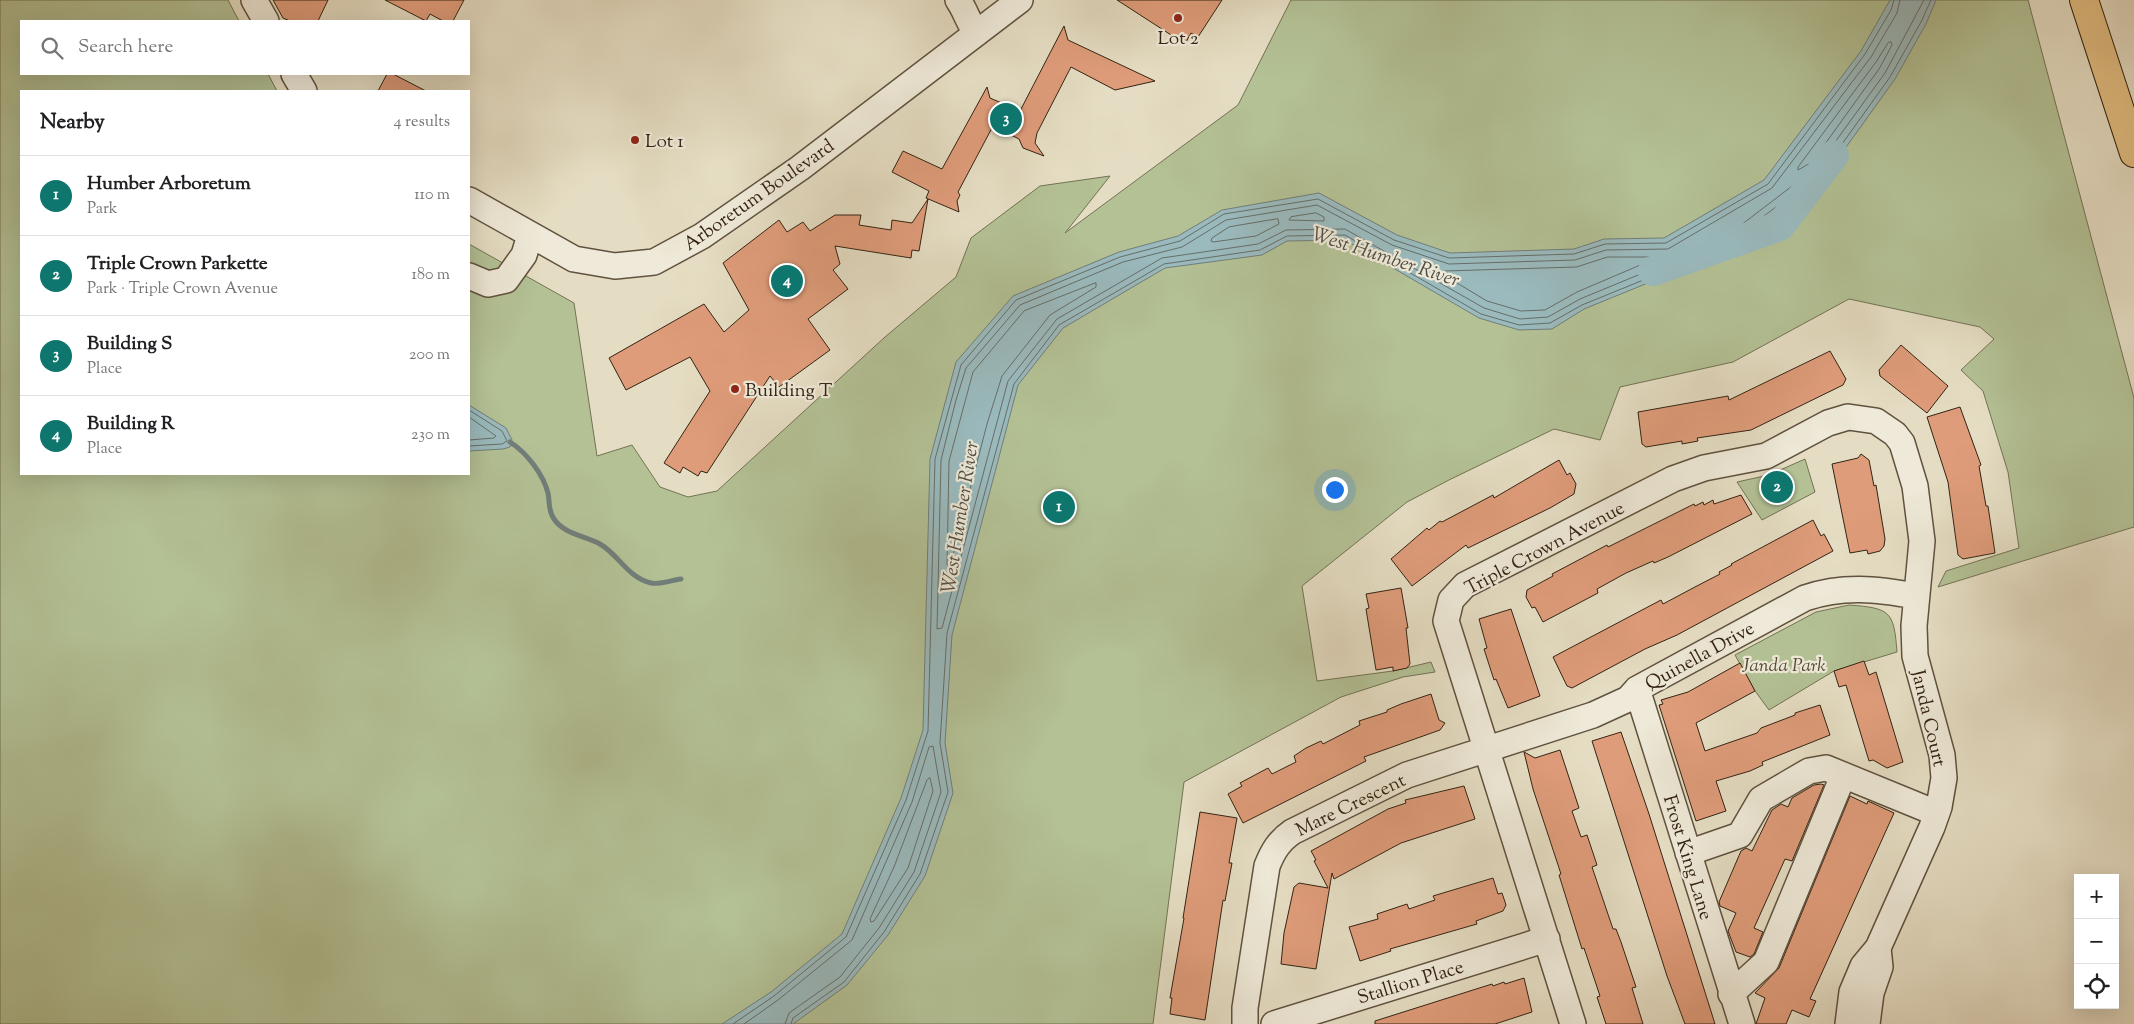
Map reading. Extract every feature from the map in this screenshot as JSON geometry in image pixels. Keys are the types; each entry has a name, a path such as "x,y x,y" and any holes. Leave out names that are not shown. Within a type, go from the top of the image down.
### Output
{"main road":[{"path":"2084,0 2134,153"}],"street":[{"path":"254,0 265,20"},
{"path":"950,0 950,7 959,20 972,28"},
{"path":"958,0 964,8 972,28"},
{"name":"Arboretum Boulevard","path":"470,201 574,259 616,266 654,262 702,236 800,168 972,28 1020,0"},
{"path":"295,75 303,90"},
{"path":"470,276 488,284 506,280 524,254 530,235"},
{"name":"Triple Crown Avenue","path":"1573,1024 1446,621 1451,600 1465,586 1673,479 1704,468 1766,456 1840,418 1854,417 1876,421 1895,434 1906,450 1915,486 1922,541 1916,596"},
{"name":"Quinella Drive","path":"1487,748 1593,716 1628,698 1637,689 1793,604 1817,594 1859,588 1916,596"},
{"name":"Janda Court","path":"1848,1024 1852,992 1863,966 1878,948 1932,827 1944,778 1942,755 1915,656 1916,596"},
{"name":"Frost King Lane","path":"1637,689 1742,1024"},
{"name":"Mare Crescent","path":"1245,1024 1245,1008 1267,866 1273,850 1283,838 1408,775 1487,748"},
{"path":"1688,853 1740,835 1761,799 1809,771 1826,768 1936,813"},
{"path":"1732,994 1766,962 1843,776"},
{"name":"Stallion Place","path":"1274,1024 1547,939"},
{"name":"Janda Court","path":"1867,1024 1871,993 1880,967 1878,948"}],"green space":[{"path":"0,0 228,0 238,20 20,20 20,75 269,75 276,90 20,90 20,475 470,475 470,245 574,303 597,456 632,445 660,487 688,497 717,491 885,337 956,277 971,238 1040,186 1110,176 1065,233 1238,105 1291,0 2028,0 2134,398 2134,527 1938,587 1946,571 2019,548 2008,472 1983,391 1961,370 1994,339 1980,327 1849,299 1733,362 1620,387 1600,440 1554,429 1449,480 1407,502 1302,586 1317,681 1393,671 1431,662 1435,672 1403,677 1341,697 1184,782 1153,1024 0,1024"},
{"path":"1805,459 1815,492 1762,520 1737,482 1769,475"},
{"name":"Janda Park","path":"1849,605 1873,608 1887,614 1894,628 1897,652 1834,671 1769,710 1755,691 1735,655 1816,612"}],"water":[{"path":"1890,0 1936,0 1926,24 1895,79 1826,175 1733,245 1692,258 1665,276 1584,309 1552,329 1519,330 1479,318 1345,240 1287,241 1262,255 1165,268 1063,328 1018,385 952,635 945,743 953,793 925,876 888,935 847,985 793,1024 722,1024 771,992 842,934 901,798 923,730 930,459 956,362 1013,296 1119,252 1178,236 1222,210 1319,193 1397,235 1450,253 1574,249 1604,239 1664,238 1764,180 1861,51"},
{"path":"470,406 506,428 512,440 510,447 470,451"}],"building":[{"path":"273,0 328,0 318,20 288,20 283,18"},
{"path":"385,0 464,0 454,20 441,20 430,14 427,20"},
{"name":"Lot 2","path":"1117,0 1222,0 1198,37 1191,33 1185,44"},
{"path":"1064,26 1068,40 1155,81 1115,90 1071,67 1037,133 1035,143 1044,156 1023,148 1019,139 993,126 958,192 960,195 957,201 959,212 926,198 929,191 892,172 903,151 942,169 987,87 990,98 1020,111"},
{"path":"386,75 395,75 424,90 379,90"},
{"path":"928,199 919,251 912,250 911,258 835,246 840,264 833,270 848,289 808,319 830,350 779,387 770,376 707,473 701,471 698,476 683,467 680,473 664,463 710,391 690,357 626,390 609,358 704,304 724,332 749,310 723,263 779,220 787,232 803,222 810,231 835,215 861,215 859,225 891,230 892,220 912,223"},
{"path":"1901,345 1948,386 1927,413 1880,376 1879,370"},
{"path":"1830,351 1846,379 1843,385 1751,430 1697,438 1698,441 1682,444 1682,441 1646,447 1642,444 1638,412 1728,396 1729,400"},
{"path":"1960,407 1981,465 1979,466 1986,506 1988,506 1995,553 1963,559 1958,555 1948,482 1927,417"},
{"path":"1861,454 1869,460 1874,486 1876,485 1885,539 1884,546 1880,551 1868,554 1867,550 1850,553 1832,464 1858,458"},
{"path":"1559,460 1567,475 1570,473 1576,484 1574,494 1550,508 1468,548 1466,545 1412,586 1391,559 1427,528 1429,530 1440,521 1442,522 1493,495 1494,498"},
{"path":"1741,495 1752,514 1668,557 1654,563 1653,561 1626,573 1597,589 1598,593 1543,622 1535,607 1532,608 1526,597 1527,590 1553,576 1552,574 1607,545 1608,547 1694,504 1695,506 1703,502 1704,505 1713,500 1714,504"},
{"path":"1813,520 1821,536 1824,534 1833,551 1677,635 1645,649 1572,688 1567,686 1553,657 1661,600 1663,604 1720,574 1719,572 1731,564"},
{"path":"1401,588 1408,628 1406,628 1410,664 1407,668 1393,671 1393,667 1376,670 1366,609 1369,608 1366,594"},
{"path":"1511,609 1540,696 1508,708 1496,679 1494,680 1484,649 1487,648 1479,619"},
{"path":"1864,661 1869,675 1876,672 1903,762 1887,768 1873,760 1869,761 1846,685 1839,687 1834,671"},
{"path":"1740,663 1755,691 1696,723 1705,751 1757,733 1761,728 1795,715 1795,713 1820,705 1830,735 1762,762 1763,765 1750,771 1716,781 1726,811 1696,821 1659,705 1663,704 1661,700 1688,692"},
{"path":"1431,694 1439,720 1445,723 1440,730 1364,757 1366,761 1243,823 1228,794 1242,786 1240,783 1268,768 1272,774 1296,762 1294,756 1306,748 1321,741 1323,744 1360,725 1359,721"},
{"path":"1621,732 1649,814 1715,1024 1685,1024 1667,976 1592,741"},
{"path":"1560,750 1579,808 1572,811 1581,837 1587,835 1597,865 1592,867 1613,929 1616,929 1636,987 1632,988 1643,1024 1606,1024 1597,997 1600,996 1584,948 1582,949 1559,875 1561,874 1533,789 1524,752 1535,758"},
{"path":"1814,785 1824,785 1792,861 1785,859 1754,928 1763,932 1754,954 1750,957 1736,952 1728,931 1736,913 1720,906 1719,902 1741,851 1746,848 1752,851 1772,810 1781,804 1788,807 1792,798"},
{"path":"1464,786 1475,819 1401,843 1334,879 1332,873 1316,969 1281,964 1284,933 1294,887 1299,883 1328,888 1311,851 1388,809 1406,803 1405,800"},
{"path":"1850,796 1867,804 1868,801 1894,813 1810,999 1816,1001 1809,1017 1792,1010 1786,1024 1756,1024 1765,998 1755,993 1779,968"},
{"path":"1200,812 1237,818 1229,863 1232,863 1225,901 1223,900 1205,1020 1170,1014 1172,998 1170,998"},
{"path":"1493,878 1498,894 1502,893 1506,905 1503,911 1476,921 1477,924 1390,949 1391,951 1360,961 1349,927 1378,919 1377,914 1407,904 1409,909 1435,900 1433,896"},
{"path":"1524,978 1532,1012 1495,1024 1375,1024 1375,1021 1492,984 1493,986 1504,982 1505,984"}],"waterway":[{"name":"West Humber River","path":"1653,271 1780,226 1834,155"},
{"path":"510,442 534,464 546,486 551,513 558,524 569,531 600,544 643,580 658,583 681,579"}],"place":[{"name":"Lot 2","path":"1178,18"},
{"name":"Building S","path":"1006,119"},
{"name":"Lot 1","path":"635,140"},
{"name":"Building R","path":"787,281"},
{"name":"Building T","path":"735,389"},
{"name":"Triple Crown Parkette","path":"1777,487"},
{"name":"Humber Arboretum","path":"1059,507"}]}
